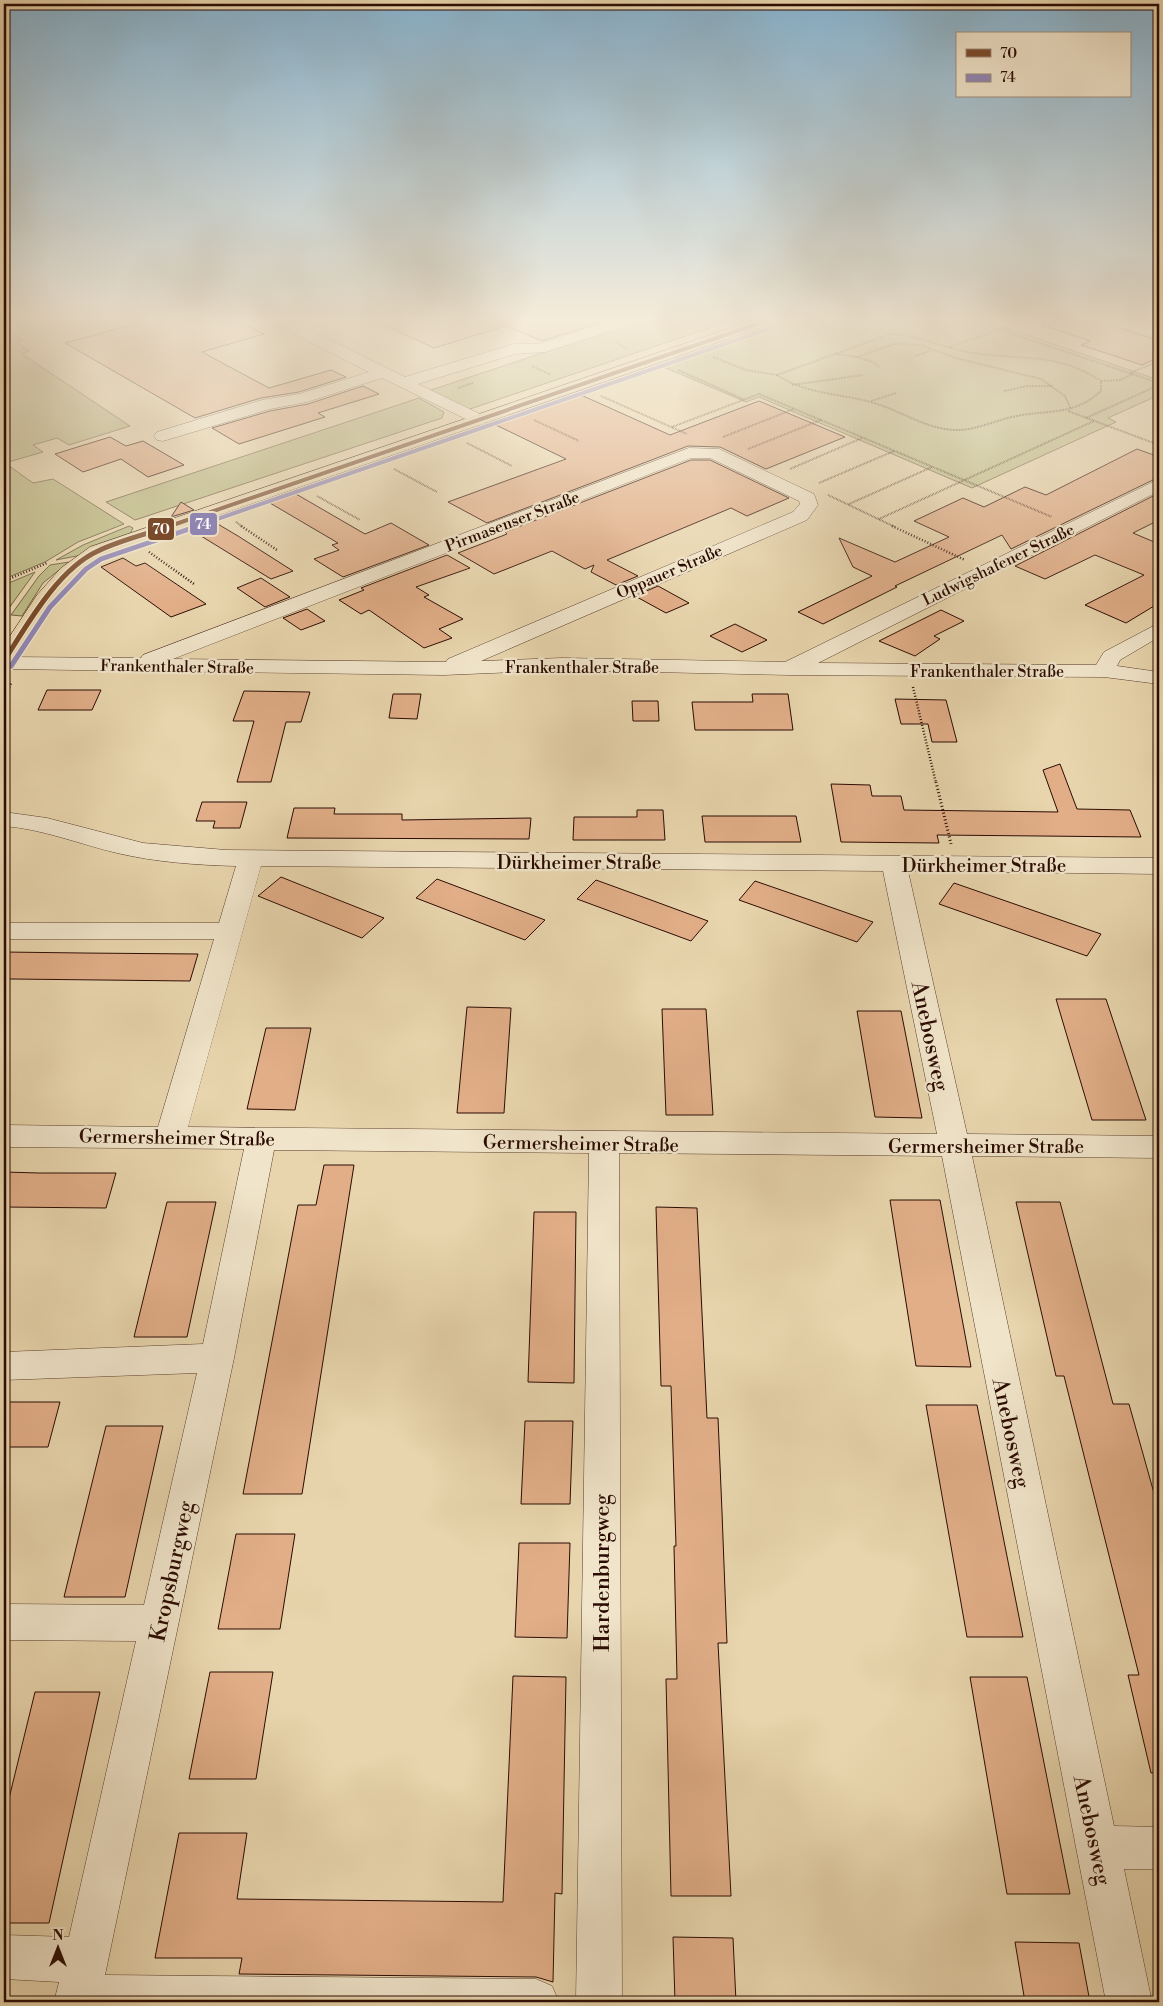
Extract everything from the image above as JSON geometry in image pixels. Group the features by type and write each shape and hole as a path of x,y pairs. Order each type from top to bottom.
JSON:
{"main road":[{"path":"4,662 59,579 70,569 97,551 494,415"}],"street":[{"path":"163,436 233,415"},
{"path":"467,415 478,420"},
{"path":"700,451 713,453 813,491"},
{"name":"Pirmasenser Straße","path":"138,665 689,452 700,451"},
{"name":"Ludwigshafener Straße","path":"790,669 836,644 1159,484"},
{"name":"Oppauer Straße","path":"444,669 519,635 800,516 810,505 813,491"},
{"path":"1104,671 1111,656 1159,628"},
{"path":"214,635 225,666"},
{"path":"519,635 562,664"},
{"path":"836,644 886,670"},
{"name":"Frankenthaler Straße","path":"4,662 444,669 562,664 790,669 1104,671 1159,678"},
{"name":"Dürkheimer Straße","path":"4,819 36,823 115,845 170,856 250,859 1159,866"},
{"path":"170,1137 250,859"},
{"name":"Anebosweg","path":"894,864 955,1146 1129,2002"},
{"path":"4,931 229,931"},
{"name":"Germersheimer Straße","path":"4,1136 1159,1147"},
{"name":"Kropsburgweg","path":"80,1987 217,1358 261,1138"},
{"name":"Hardenburgweg","path":"599,2002 604,1143"},
{"path":"4,1366 217,1358"},
{"path":"4,1622 159,1623"},
{"path":"1097,1847 1159,1848"},
{"path":"4,1958 80,1987 536,2002"}],"path":[{"path":"523,415 579,441"},
{"path":"672,427 705,415"},
{"path":"700,451 706,443 779,415"},
{"path":"808,415 1073,526"},
{"path":"903,415 930,426 961,431 973,430 1026,415"},
{"path":"1079,415 1159,444"},
{"path":"1086,418 1093,415"},
{"path":"742,451 821,420"},
{"path":"879,519 1094,421"},
{"path":"444,432 512,466"},
{"path":"786,470 863,438"},
{"path":"813,491 894,451"},
{"path":"371,457 437,492"},
{"path":"848,504 932,467"},
{"path":"295,483 360,520"},
{"path":"216,510 277,550"},
{"path":"130,539 194,584"},
{"path":"4,582 48,563"},
{"path":"908,670 955,864"}],"shaded area":[{"path":"4,415 113,415 130,426 69,445 57,438 33,445 43,452 5,463 33,483 53,479 124,524 78,542 45,562 4,579"},
{"path":"369,415 443,415 442,418 135,520 106,502"},
{"path":"800,415 1116,415 1108,418 1116,422 972,488"},
{"path":"129,526 133,528 130,534 82,555 56,560 83,545"},
{"path":"69,562 43,583 22,616 11,615 39,576 50,565"},
{"path":"35,572 4,615 4,585"}],"building":[{"path":"189,415 206,415 195,418"},
{"path":"258,415 321,415 325,417 239,444 212,428"},
{"path":"525,415 625,415 670,435 723,415 792,415 845,437 766,469 720,447 688,446 487,523 448,502 566,459 496,425"},
{"path":"110,437 126,446 143,441 184,465 148,477 121,459 83,472 55,454"},
{"path":"1137,449 1159,457 1159,477 1011,549 1002,535 895,586 897,587 823,624 798,612 872,576 853,567 839,538 895,562 949,537 914,521 963,498 984,507 1025,487 1046,495"},
{"path":"691,460 710,460 789,498 747,516 731,508 607,560 638,576 616,585 591,572 594,565 585,569 552,551 494,574 458,553 507,534 505,532"},
{"path":"1159,493 1159,520 1133,533 1159,544 1159,603 1126,623 1085,605 1144,575 1095,555 1045,579 1015,566"},
{"path":"296,494 365,534 391,523 429,545 343,577 314,559 339,550 332,545 338,543 270,503"},
{"path":"181,502 194,510 171,517"},
{"path":"211,520 293,571 271,579 188,528"},
{"path":"447,555 470,568 416,587 429,595 424,597 463,619 439,629 452,638 424,648 369,610 361,614 339,600 364,590 361,588"},
{"path":"123,558 136,566 145,563 206,604 171,617 101,567"},
{"path":"261,578 290,597 265,607 237,588"},
{"path":"658,586 689,603 666,613 635,596"},
{"path":"307,609 325,621 301,630 283,618"},
{"path":"941,610 964,621 934,636 940,639 915,656 879,641"},
{"path":"735,624 767,640 742,652 710,636"},
{"path":"47,690 101,690 92,710 38,710"},
{"path":"244,691 310,692 301,722 286,722 271,782 237,782 254,721 233,721"},
{"path":"393,694 421,694 417,719 389,718"},
{"path":"752,694 788,694 793,730 695,730 692,702 753,702"},
{"path":"895,699 946,700 957,742 932,742 928,724 901,724"},
{"path":"632,701 658,701 659,721 633,721"},
{"path":"1060,764 1077,809 1130,810 1141,837 937,835 939,843 841,842 831,784 870,785 872,796 901,796 904,810 1058,812 1043,770"},
{"path":"202,802 247,802 240,828 213,828 215,821 196,821"},
{"path":"294,808 335,808 334,814 402,814 402,820 531,818 529,839 287,838"},
{"path":"637,810 663,810 665,840 573,840 574,817 637,817"},
{"path":"702,816 796,816 801,842 705,842"},
{"path":"281,877 384,918 362,938 258,896"},
{"path":"437,879 545,920 525,940 416,898"},
{"path":"596,880 708,921 691,941 577,899"},
{"path":"755,881 873,922 857,942 739,900"},
{"path":"954,883 1101,934 1087,956 939,904"},
{"path":"4,952 198,954 190,981 4,979"},
{"path":"1056,999 1106,999 1146,1120 1092,1120"},
{"path":"467,1007 511,1008 504,1113 457,1113"},
{"path":"662,1009 706,1009 713,1115 666,1115"},
{"path":"857,1011 901,1011 922,1118 875,1117"},
{"path":"266,1028 311,1028 295,1110 247,1109"},
{"path":"324,1165 354,1165 302,1494 243,1494 298,1205 316,1205"},
{"path":"4,1172 116,1173 106,1208 4,1207"},
{"path":"890,1200 940,1200 971,1367 916,1366"},
{"path":"167,1202 216,1202 187,1337 134,1337"},
{"path":"1016,1202 1060,1202 1113,1404 1129,1404 1159,1511 1159,1772 1151,1773 1128,1675 1139,1675 1064,1376 1056,1376"},
{"path":"656,1207 697,1208 707,1418 718,1418 727,1643 718,1643 731,1896 671,1896 666,1679 677,1679 674,1546 676,1546 671,1386 661,1386"},
{"path":"534,1212 576,1212 574,1383 528,1382"},
{"path":"4,1402 60,1402 48,1447 4,1447"},
{"path":"926,1405 977,1405 1023,1637 967,1637"},
{"path":"525,1421 573,1421 570,1504 521,1504"},
{"path":"106,1426 163,1426 125,1597 64,1597"},
{"path":"236,1534 295,1534 280,1629 218,1629"},
{"path":"519,1543 570,1543 567,1638 515,1637"},
{"path":"210,1672 273,1672 256,1779 189,1779"},
{"path":"513,1676 566,1677 562,1894 555,1893 553,1982 536,1977 239,1974 242,1958 155,1958 179,1833 247,1833 237,1899 503,1902"},
{"path":"970,1677 1027,1677 1070,1894 1007,1894"},
{"path":"35,1692 100,1692 49,1923 4,1923 4,1819"},
{"path":"673,1937 733,1938 736,2002 675,2002"},
{"path":"1015,1942 1079,1943 1090,2002 1025,2002"}],"transit line":[{"name":"70","path":"4,661 45,600 68,574 97,551 494,415"},
{"name":"74","path":"11,666 40,621 61,593 86,569 101,559 520,415"}]}
